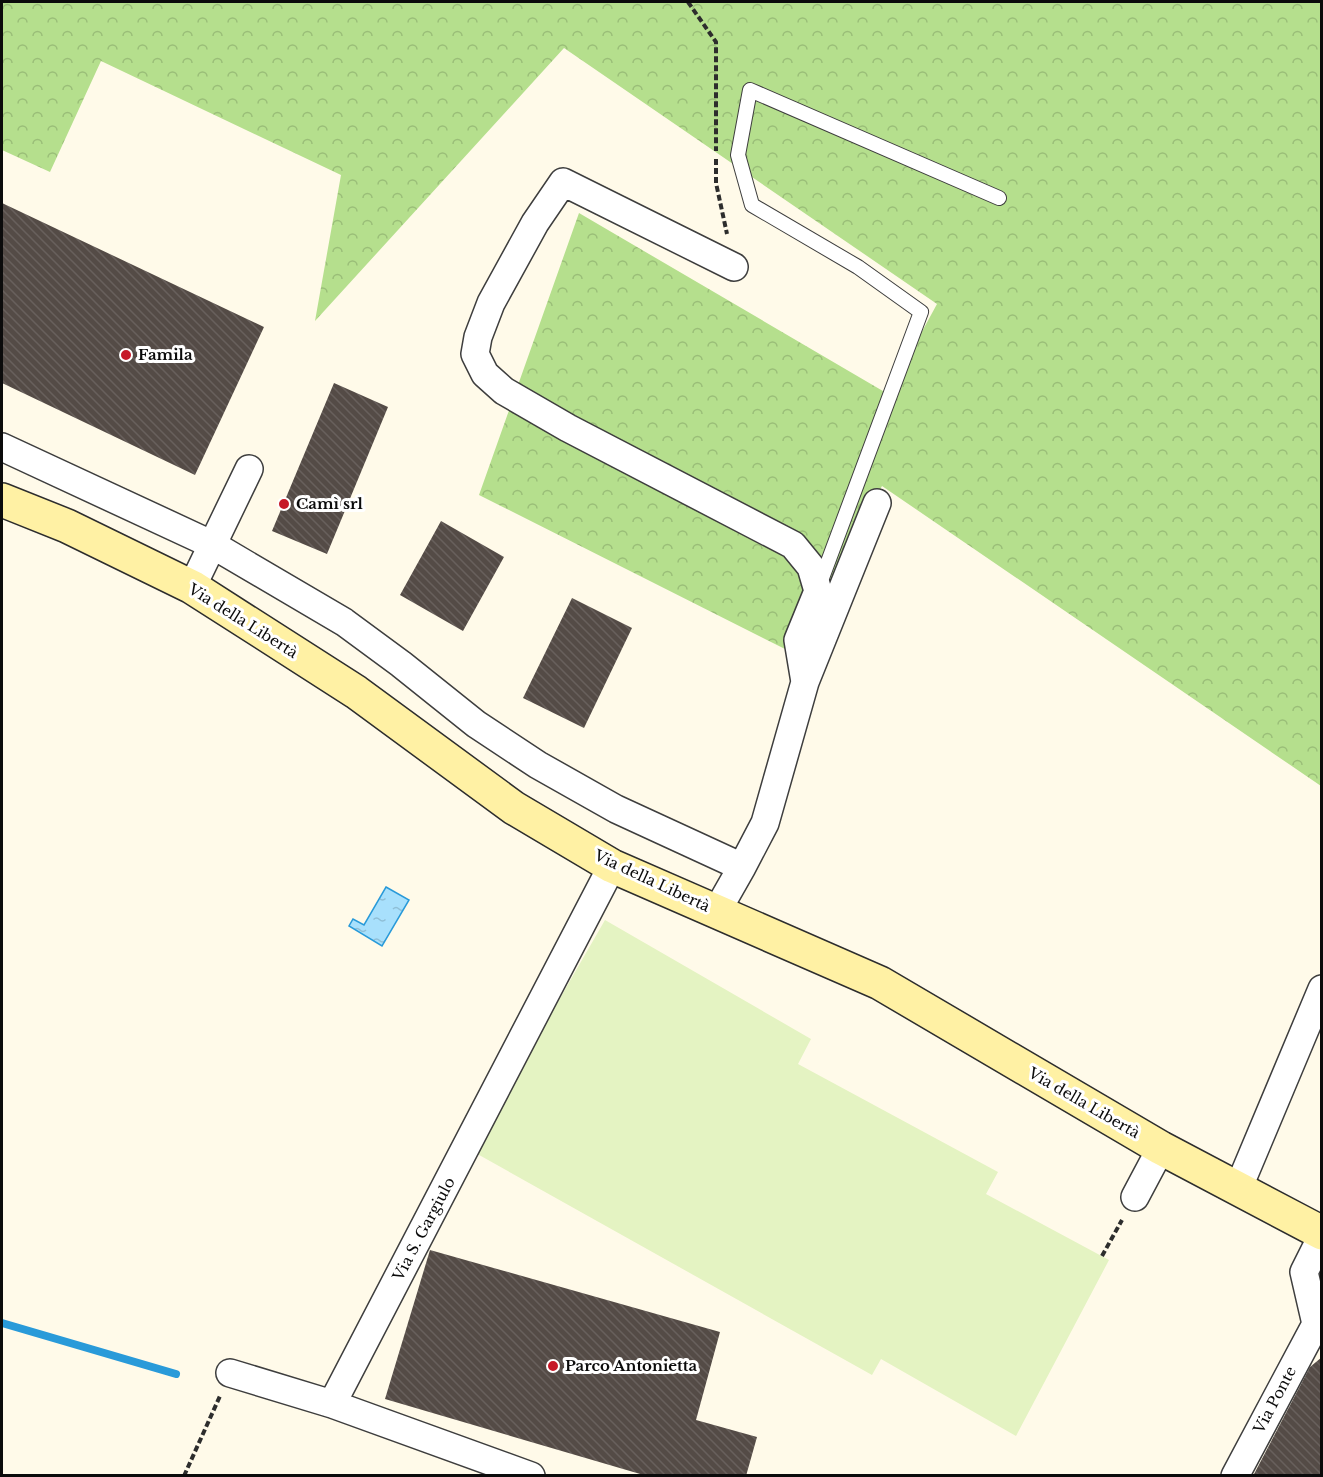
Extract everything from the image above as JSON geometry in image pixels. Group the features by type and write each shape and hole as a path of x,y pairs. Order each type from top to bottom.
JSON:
{"main road":[{"name":"Via della Libertà","path":"2,500 68,526 192,587 356,692 514,808 612,866 880,983 1161,1148 1322,1235"}],"street":[{"path":"734,267 563,182 535,223 491,303 478,337 475,354 485,374 504,391 568,428 793,545 811,567 818,591 798,640 806,682"},
{"path":"2,447 213,545 344,622 402,664 476,724 538,765 616,809 742,867"},
{"path":"192,587 249,469"},
{"path":"717,911 765,822 806,682 877,503"},
{"name":"Via S. Gargiulo","path":"332,1404 612,866"},
{"path":"1238,1189 1322,989"},
{"path":"1135,1197 1161,1148"},
{"name":"Via Ponte","path":"1235,1476 1319,1323 1304,1272 1322,1235"},
{"path":"230,1373 332,1404 497,1470 531,1476"}],"lane":[{"path":"818,591 921,312 858,267 752,205 738,155 750,90 999,198"}],"path":[{"path":"688,2 716,42 716,183 734,267"},
{"path":"1102,1256 1135,1197"},
{"path":"184,1476 230,1373"}],"green space":[{"path":"2,2 1321,2 1321,786 882,486 791,652 479,495 579,213 888,394 937,304 564,48 315,321 341,175 101,61 50,172 2,150"},
{"path":"605,920 811,1039 798,1064 998,1172 986,1194 1109,1260 1016,1436 881,1359 872,1375 472,1151"}],"water":[{"path":"386,887 409,900 382,946 349,926 353,919 364,925"}],"building":[{"name":"Famila","path":"2,203 264,327 195,475 2,383"},
{"path":"334,383 388,407 327,554 272,531"},
{"path":"441,521 504,557 463,631 400,595"},
{"path":"572,598 632,628 584,728 523,698"},
{"name":"Parco Antonietta","path":"430,1250 720,1332 696,1420 757,1437 746,1476 647,1476 385,1399"},
{"path":"1322,1357 1322,1476 1253,1476 1310,1367"}],"waterway":[{"path":"2,1323 176,1374"}],"place":[{"name":"Famila","path":"126,355"},
{"name":"Camì srl","path":"284,504"},
{"name":"Parco Antonietta","path":"553,1366"}]}
